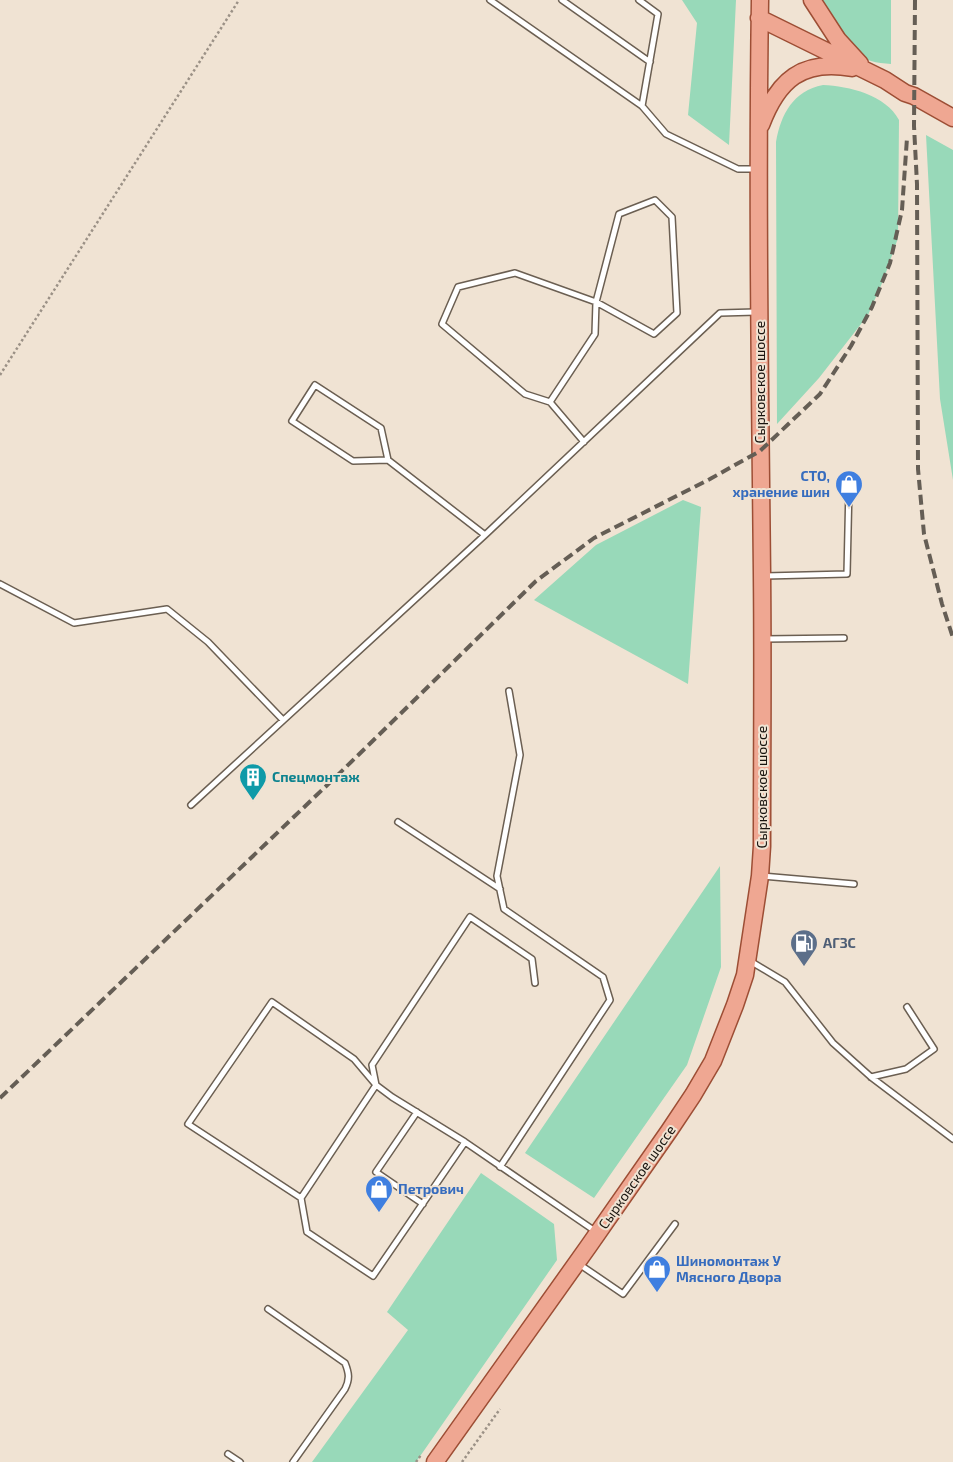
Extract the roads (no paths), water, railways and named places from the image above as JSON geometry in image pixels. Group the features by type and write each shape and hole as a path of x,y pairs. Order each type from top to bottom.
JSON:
{"main road":[{"name":"Сырковское шоссе","path":"428,1459 577,1262 693,1095 712,1061 745,975 760,876 762,846 762,576 759,312 760,0"},
{"path":"812,0 838,40 867,71"},
{"path":"759,18 867,71 953,118"},
{"path":"759,132 778,93 787,81 798,73 822,66 836,66 867,71"}],"lane":[{"path":"490,0 642,106 666,134 738,169 759,169"},
{"path":"562,0 650,62"},
{"path":"639,0 658,14 642,106"},
{"path":"550,402 595,334 596,302 618,214 655,200 672,217 677,313 654,334 596,302 515,273 458,287 442,324 525,394 550,402 584,442"},
{"path":"191,805 485,535 720,313 759,312"},
{"path":"388,460 381,428 315,385 292,421 354,461 388,460 485,535"},
{"path":"762,576 847,574 849,486"},
{"path":"0,584 74,623 166,610 208,642 283,720"},
{"path":"762,639 844,638"},
{"path":"500,1167 610,1000 604,977 504,909 497,876 520,755 510,690"},
{"path":"398,822 500,889"},
{"path":"760,876 854,884"},
{"path":"464,1142 373,1276 306,1232 301,1198 376,1085 372,1065 470,917 532,959 536,983"},
{"path":"748,960 785,982 833,1043 871,1077 953,1139"},
{"path":"301,1198 188,1124 272,1002 354,1059 376,1085 598,1233"},
{"path":"871,1077 906,1069 934,1049 907,1007"},
{"path":"417,1112 376,1172 423,1204"},
{"path":"577,1262 623,1294 675,1224"},
{"path":"268,1310 345,1363 349,1374 345,1389 293,1462"},
{"path":"228,1454 240,1462"}],"railway":[{"path":"915,0 914,126 917,184 918,469 924,534 953,638"},
{"path":"0,1098 345,768 536,581 594,538 710,479 760,451 820,394 851,346 872,307 890,263 902,210 907,138"}],"place":[{"name":"СТО, хранение шин","path":"849,508"},
{"name":"Спецмонтаж","path":"253,801"},
{"name":"АГЗС","path":"804,967"},
{"name":"Петрович","path":"379,1213"},
{"name":"Шиномонтаж У Мясного Двора","path":"657,1293"}]}
